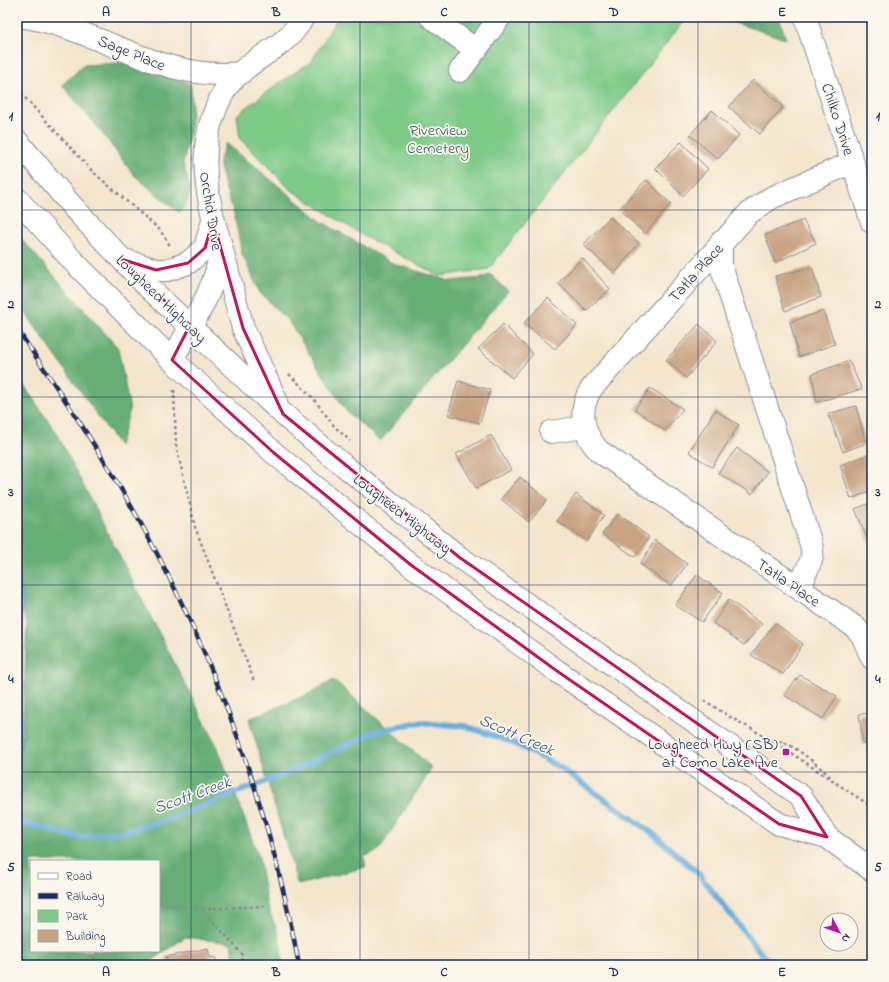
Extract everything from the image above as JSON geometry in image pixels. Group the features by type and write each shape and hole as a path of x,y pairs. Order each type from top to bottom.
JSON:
{"main road":[{"name":"Sage Place","path":"24,17 76,30 175,69 220,75 241,73"},
{"name":"Orchid Drive","path":"172,360 217,273 220,248 208,195 205,168 208,134 220,101 229,84 241,73 285,40 296,28 303,17"},
{"path":"431,17 476,50"},
{"path":"460,72 500,17"},
{"name":"Chilko Drive","path":"805,17 854,162 872,222"},
{"name":"Lougheed Highway","path":"17,141 72,206 121,259 283,414 343,465 459,557 801,796 827,838"},
{"name":"Tatla Place","path":"854,162 759,205 743,218 591,389 584,407 584,427 588,437 599,451 858,630 872,658"},
{"name":"Lougheed Highway","path":"17,199 74,262 172,360 274,453 336,505 473,612 779,824 827,838 872,870"},
{"path":"121,259 156,270 167,270 188,263 205,248 216,227"},
{"path":"216,227 243,328 269,387 283,414"},
{"path":"721,242 721,266 811,544 813,555 812,561 805,572 802,591"},
{"path":"551,432 584,427"}],"path":[{"path":"17,89 93,172 160,230 168,241 173,252"},
{"path":"172,360 176,445 195,528 254,681"},
{"path":"287,373 312,398 335,427 356,446"},
{"path":"704,700 872,807"},
{"path":"772,742 783,742 827,773 836,784"},
{"path":"160,904 202,908 267,906"},
{"path":"202,908 242,954 244,965"},
{"path":"91,965 98,952"}],"highlighted area":[{"path":"213,220 243,328 283,414 459,557 801,796 827,837 779,824 557,671 411,565 274,453 172,360 190,325 121,259 156,270 188,263 205,248"}],"green space":[{"name":"Riverview Cemetery","path":"338,17 687,17 489,269 440,276 365,237 290,189 240,139 237,115 277,84 311,62"},
{"path":"716,17 779,17 786,39"},
{"path":"134,62 175,76 191,85 192,105 190,132 183,163 190,189 188,201 179,213 133,174 96,125 62,85 84,65"},
{"path":"226,143 322,222 394,264 450,281 483,278 490,274 508,291 380,441 347,412 289,322 260,293 242,254 234,214 224,184 219,162"},
{"path":"17,234 118,348 130,410 119,446 17,301"},
{"path":"17,375 57,434 218,748 259,858 267,906 279,935 283,965 235,965 231,943 185,937 146,965 17,965 17,776 22,742 27,624 17,584"},
{"path":"334,680 432,768 379,850 364,857 366,867 298,885 249,719 309,694"}],"water":[{"path":"17,562 23,599 20,780 17,797"}],"building":[{"path":"753,80 783,107 760,134 729,107"},
{"path":"712,110 739,135 718,159 690,135"},
{"path":"681,142 708,169 683,196 655,168"},
{"path":"646,180 671,204 645,234 619,209"},
{"path":"610,217 639,243 615,273 583,245"},
{"path":"803,220 816,243 775,263 765,235"},
{"path":"582,258 610,289 586,311 558,283"},
{"path":"812,267 821,297 785,311 775,276"},
{"path":"548,298 577,325 555,349 524,323"},
{"path":"823,311 835,344 799,357 790,322"},
{"path":"503,324 533,354 512,378 478,349"},
{"path":"699,324 717,341 686,378 666,360"},
{"path":"849,361 862,389 817,402 812,374"},
{"path":"458,381 490,390 480,423 448,415"},
{"path":"650,388 683,409 665,431 635,409"},
{"path":"856,406 866,443 843,452 828,414"},
{"path":"715,410 739,425 712,467 689,452"},
{"path":"491,435 511,470 476,488 456,454"},
{"path":"737,448 768,472 752,494 718,473"},
{"path":"869,454 872,466 872,490 851,499 840,465"},
{"path":"520,477 547,500 529,522 501,499"},
{"path":"576,494 604,515 587,541 557,521"},
{"path":"872,502 872,541 869,543 855,509"},
{"path":"618,514 649,537 635,557 602,534"},
{"path":"655,540 687,564 671,586 640,564"},
{"path":"697,575 723,593 702,622 675,605"},
{"path":"729,600 762,624 744,645 713,623"},
{"path":"775,623 803,644 783,674 751,655"},
{"path":"800,675 837,696 823,719 784,695"},
{"path":"872,713 872,743 863,744 859,714"},
{"path":"208,948 210,958 215,957 217,965 168,965 166,957"}],"waterway":[{"name":"Scott Creek","path":"17,821 75,837 120,832 163,821 290,772 374,732 419,722 465,726 512,742 559,767 652,833 698,873 764,957 783,965"}],"railway":[{"path":"17,329 84,428 115,479 172,582 196,635 219,688 257,797 274,852 299,965"}],"place":[{"name":"Lougheed Hwy (SB) at Como Lake Ave","path":"786,752"}]}
